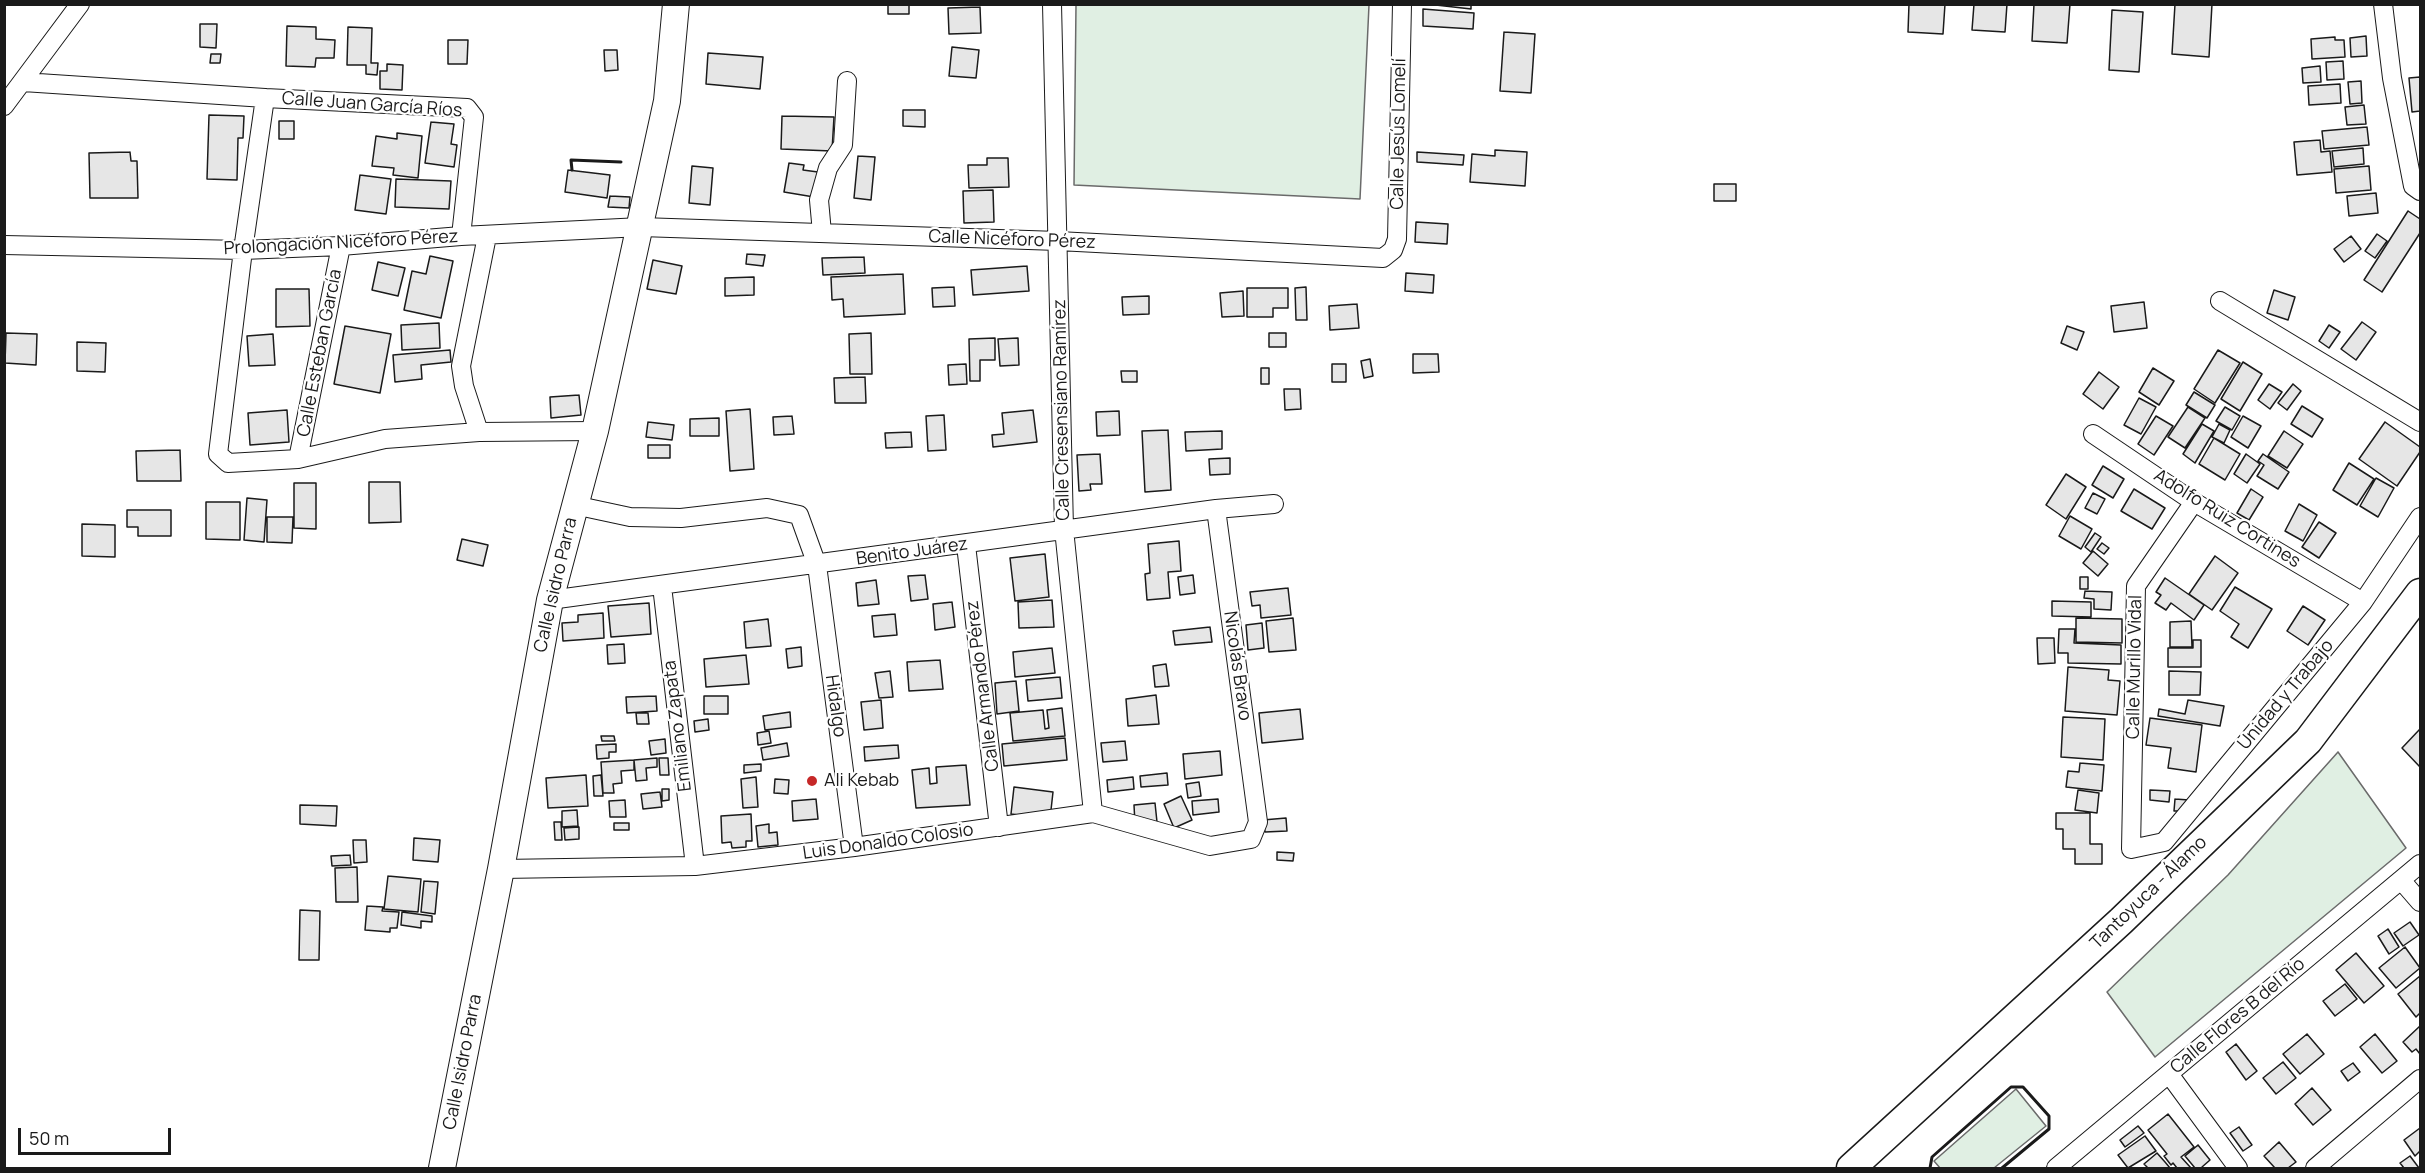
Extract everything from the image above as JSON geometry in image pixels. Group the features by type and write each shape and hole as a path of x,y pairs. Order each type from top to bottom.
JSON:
{"main road":[{"name":"Tantoyuca - Álamo","path":"1851,1168 2121,921 2308,741 2421,593"}],"street":[{"path":"4,106 80,4"},
{"name":"Calle Isidro Parra","path":"442,1168 501,869 550,600 595,431 667,101 676,4"},
{"name":"Calle Cresensiano Ramírez","path":"1052,4 1064,530 1093,813"},
{"name":"Calle Jesús Lomelí","path":"1383,258 1394,250 1397,239 1402,4"},
{"path":"2384,4 2392,78 2413,186 2421,191"},
{"path":"822,233 819,200 828,168 843,145 847,81"},
{"path":"23,82 265,98"},
{"name":"Calle Juan García Ríos","path":"298,459 228,463 218,454 243,250 265,98 467,108 474,117 461,236"},
{"name":"Calle Nicéforo Pérez","path":"641,227 1058,241 1383,258"},
{"name":"Prolongación Nicéforo Pérez","path":"4,245 243,250 641,227"},
{"path":"479,432 464,386 461,366 487,236"},
{"name":"Calle Esteban García","path":"298,459 341,246"},
{"path":"2220,301 2421,422"},
{"path":"298,459 385,439 479,432 595,431"},
{"name":"Adolfo Ruiz Cortines","path":"2093,434 2194,502 2363,602"},
{"name":"Calle Murillo Vidal","path":"2132,849 2136,586 2194,502"},
{"name":"Benito Juárez","path":"550,600 966,545 1216,509 1274,504"},
{"name":"Hidalgo","path":"574,505 630,517 681,518 767,508 799,515 817,565 854,847"},
{"name":"Nicolás Bravo","path":"1216,509 1258,822"},
{"name":"Unidad y Trabajo","path":"2132,849 2164,842 2363,602 2421,517"},
{"name":"Calle Armando Pérez","path":"966,545 999,827"},
{"name":"Emiliano Zapata","path":"662,586 695,866"},
{"name":"Luis Donaldo Colosio","path":"501,869 695,866 854,847 1093,813 1210,846 1251,839 1258,822"},
{"name":"Calle Flores B del Río","path":"2056,1168 2421,864"},
{"path":"2401,880 2421,902"},
{"path":"2169,1074 2238,1168"},
{"path":"2315,1168 2421,1079"}],"green space":[{"path":"1076,5 1369,5 1360,199 1074,185"},
{"path":"2338,752 2406,848 2155,1057 2107,992 2228,875"},
{"path":"2016,1089 2046,1126 1994,1168 1940,1168 1934,1161"}],"building":[{"path":"888,4 909,4 909,14 888,14"},
{"path":"1427,4 1471,4 1471,9"},
{"path":"1909,4 1945,4 1943,34 1908,32"},
{"path":"1974,4 2007,4 2005,32 1972,30"},
{"path":"2034,4 2070,4 2067,43 2032,41"},
{"path":"2175,4 2212,4 2209,57 2172,54"},
{"path":"980,7 981,33 949,34 948,8"},
{"path":"1423,9 1474,13 1473,29 1423,26"},
{"path":"2112,10 2143,12 2139,72 2109,70"},
{"path":"200,24 217,24 216,48 200,47"},
{"path":"287,26 316,27 316,39 335,40 334,58 316,58 315,67 286,66"},
{"path":"348,27 372,28 371,63 378,63 377,75 366,74 366,65 347,65"},
{"path":"1504,32 1535,34 1531,93 1500,91"},
{"path":"2366,36 2367,56 2351,57 2350,38"},
{"path":"2335,37 2335,40 2344,40 2345,57 2312,59 2311,39"},
{"path":"448,40 468,40 467,64 448,64"},
{"path":"952,47 979,50 976,78 949,76"},
{"path":"604,50 617,50 618,70 605,71"},
{"path":"708,53 763,57 760,89 706,84"},
{"path":"211,54 221,54 220,63 210,63"},
{"path":"2343,61 2344,79 2327,80 2326,62"},
{"path":"387,64 403,65 402,90 380,89 380,71 387,71"},
{"path":"2320,66 2321,82 2303,83 2302,68"},
{"path":"2420,77 2420,111 2412,112 2409,78"},
{"path":"2361,81 2362,103 2350,104 2348,82"},
{"path":"2340,84 2341,103 2309,105 2308,86"},
{"path":"2364,105 2366,124 2347,125 2345,107"},
{"path":"903,110 925,110 925,127 903,126"},
{"path":"209,115 244,116 243,138 238,138 237,180 207,179"},
{"path":"782,116 834,117 832,151 781,149"},
{"path":"279,121 294,121 294,139 279,139"},
{"path":"431,122 454,124 451,144 457,145 454,167 425,163"},
{"path":"2367,127 2369,145 2324,149 2322,131"},
{"path":"397,133 422,136 418,178 393,175 394,168 372,166 376,136 397,139"},
{"path":"2320,140 2321,152 2330,151 2332,172 2297,175 2294,142"},
{"path":"2363,148 2364,164 2334,167 2332,151"},
{"path":"1495,150 1527,152 1525,186 1470,182 1472,154 1495,156"},
{"path":"130,152 131,161 137,161 138,198 90,198 89,153"},
{"path":"1417,152 1464,155 1463,165 1417,162"},
{"path":"858,156 875,157 871,200 854,198"},
{"path":"987,158 1008,158 1009,187 969,188 968,165 987,165"},
{"path":"789,163 804,165 803,170 818,172 814,197 784,192"},
{"path":"692,166 713,168 710,205 689,203"},
{"path":"2369,166 2371,190 2336,193 2334,169"},
{"path":"568,170 610,175 607,198 565,192"},
{"path":"360,175 391,179 386,214 355,210"},
{"path":"396,179 451,181 449,209 395,207"},
{"path":"1714,184 1736,184 1736,201 1714,201"},
{"path":"993,190 994,222 964,223 963,191"},
{"path":"2376,193 2378,213 2349,216 2347,196"},
{"path":"610,196 630,197 629,208 608,207"},
{"path":"2408,211 2420,219 2420,233 2382,292 2364,280"},
{"path":"1416,222 1448,224 1447,244 1415,242"},
{"path":"2377,234 2387,241 2375,258 2365,251"},
{"path":"2351,236 2361,249 2344,262 2334,249"},
{"path":"747,254 765,255 763,266 746,264"},
{"path":"430,256 453,261 441,318 404,310 412,271 426,274"},
{"path":"864,257 865,273 823,275 822,258"},
{"path":"653,260 682,266 676,294 647,289"},
{"path":"378,262 405,268 398,296 372,290"},
{"path":"1027,266 1029,291 973,295 971,270"},
{"path":"1406,273 1434,275 1433,293 1405,291"},
{"path":"903,274 905,314 844,317 843,299 832,300 831,277"},
{"path":"754,277 754,295 725,296 725,278"},
{"path":"954,287 955,306 933,307 932,288"},
{"path":"1306,287 1307,320 1296,320 1295,288"},
{"path":"1247,288 1288,288 1288,308 1273,308 1273,317 1247,317"},
{"path":"276,289 309,289 310,326 276,327"},
{"path":"2274,290 2295,297 2288,320 2267,313"},
{"path":"1243,291 1244,316 1222,317 1220,293"},
{"path":"1149,296 1149,314 1123,315 1122,297"},
{"path":"2144,302 2147,328 2114,332 2111,306"},
{"path":"1357,304 1359,328 1330,330 1329,306"},
{"path":"2362,322 2376,332 2356,360 2341,349"},
{"path":"439,323 440,348 402,350 401,325"},
{"path":"2329,325 2340,332 2329,348 2319,341"},
{"path":"345,326 391,334 380,393 334,384"},
{"path":"2067,326 2084,332 2077,350 2061,343"},
{"path":"6,333 37,334 36,365 5,363"},
{"path":"871,333 872,374 850,374 849,334"},
{"path":"1269,333 1286,333 1286,347 1269,347"},
{"path":"273,334 275,365 249,366 247,336"},
{"path":"995,338 995,360 980,360 980,381 970,381 969,339"},
{"path":"1018,338 1019,365 1000,366 998,339"},
{"path":"77,342 106,343 105,372 77,371"},
{"path":"450,350 451,362 421,365 422,379 395,382 393,355"},
{"path":"2218,350 2240,363 2215,403 2194,389"},
{"path":"1413,354 1438,354 1439,372 1413,373"},
{"path":"1370,359 1373,376 1364,378 1361,361"},
{"path":"2243,362 2262,374 2240,411 2221,399"},
{"path":"966,364 967,384 949,385 948,365"},
{"path":"1332,364 1346,364 1346,382 1332,382"},
{"path":"1261,368 1269,368 1269,384 1261,384"},
{"path":"2153,368 2174,381 2159,405 2139,392"},
{"path":"1121,371 1137,371 1137,382 1122,382"},
{"path":"2099,372 2119,387 2103,409 2083,394"},
{"path":"865,377 866,403 835,403 834,378"},
{"path":"2269,384 2282,392 2270,409 2258,400"},
{"path":"2293,384 2301,391 2287,410 2278,403"},
{"path":"1284,389 1300,389 1301,409 1285,410"},
{"path":"2194,392 2215,405 2207,418 2186,405"},
{"path":"579,395 581,415 551,418 550,397"},
{"path":"2139,398 2156,407 2141,434 2124,425"},
{"path":"2302,406 2323,419 2312,437 2291,424"},
{"path":"2188,407 2205,418 2185,448 2168,437"},
{"path":"2225,407 2240,416 2232,430 2216,421"},
{"path":"750,409 754,469 730,471 726,411"},
{"path":"287,410 289,442 250,445 248,413"},
{"path":"1033,410 1037,442 993,447 992,435 1004,434 1002,413"},
{"path":"1119,411 1120,435 1097,436 1096,412"},
{"path":"944,415 946,450 928,451 926,416"},
{"path":"792,416 794,434 774,435 773,417"},
{"path":"2156,416 2173,426 2154,455 2138,444"},
{"path":"2243,416 2261,426 2248,448 2231,437"},
{"path":"719,418 719,436 690,436 690,419"},
{"path":"648,422 674,425 672,440 646,437"},
{"path":"2385,422 2420,447 2420,452 2397,486 2359,459"},
{"path":"2202,424 2214,431 2195,463 2183,454"},
{"path":"2219,424 2230,430 2224,443 2212,437"},
{"path":"1168,430 1171,490 1145,492 1142,431"},
{"path":"1222,431 1222,449 1186,451 1185,432"},
{"path":"2284,431 2303,444 2287,468 2268,456"},
{"path":"911,432 912,447 886,448 885,433"},
{"path":"2214,438 2240,454 2225,480 2199,464"},
{"path":"648,445 670,445 670,458 648,458"},
{"path":"180,450 181,481 137,481 136,451"},
{"path":"1100,454 1102,484 1090,484 1091,490 1079,491 1077,455"},
{"path":"2246,454 2260,464 2247,483 2234,474"},
{"path":"2263,454 2289,472 2278,489 2257,476 2264,465 2258,461"},
{"path":"1230,458 1230,474 1210,475 1209,459"},
{"path":"2349,463 2374,479 2357,505 2333,490"},
{"path":"2103,466 2124,479 2113,498 2092,485"},
{"path":"2066,474 2086,487 2066,519 2046,505"},
{"path":"2376,478 2394,488 2378,517 2360,506"},
{"path":"369,482 400,482 401,522 369,523"},
{"path":"294,483 316,483 316,529 294,528"},
{"path":"2134,489 2165,508 2152,529 2121,511"},
{"path":"2251,489 2263,497 2249,520 2237,513"},
{"path":"2093,493 2105,499 2097,514 2085,508"},
{"path":"247,498 267,500 264,542 244,540"},
{"path":"206,502 240,502 240,540 206,539"},
{"path":"2299,504 2317,515 2303,541 2285,531"},
{"path":"127,510 171,510 171,536 138,536 138,527 127,527"},
{"path":"2070,516 2092,529 2081,549 2059,536"},
{"path":"267,517 293,517 292,543 267,542"},
{"path":"2319,522 2336,533 2319,558 2302,547"},
{"path":"82,524 115,525 115,557 82,556"},
{"path":"2095,533 2101,537 2091,552 2085,547"},
{"path":"462,539 488,545 483,566 457,560"},
{"path":"1179,541 1181,571 1168,572 1170,598 1147,600 1145,574 1150,573 1148,544"},
{"path":"2102,543 2109,548 2104,554 2097,549"},
{"path":"2093,551 2108,564 2098,576 2083,563"},
{"path":"1045,554 1049,597 1015,601 1010,558"},
{"path":"2215,556 2238,573 2212,610 2189,594"},
{"path":"925,575 928,599 911,601 908,576"},
{"path":"1193,575 1195,593 1180,595 1178,577"},
{"path":"2080,577 2088,577 2088,589 2080,589"},
{"path":"2165,578 2204,605 2194,620 2171,603 2166,610 2155,603 2161,595 2156,592"},
{"path":"876,580 879,604 858,606 856,583"},
{"path":"2235,587 2272,609 2248,648 2231,637 2239,624 2220,611"},
{"path":"1288,588 1291,615 1261,618 1260,605 1252,606 1250,592"},
{"path":"2085,591 2112,592 2111,610 2094,609 2094,599 2084,598"},
{"path":"1052,600 1054,627 1019,628 1018,602"},
{"path":"2052,601 2091,602 2091,617 2052,616"},
{"path":"952,602 955,627 935,630 933,604"},
{"path":"649,603 651,634 611,637 608,606"},
{"path":"2303,606 2325,620 2308,645 2287,631"},
{"path":"603,613 604,638 563,641 562,623 578,622 578,615"},
{"path":"895,614 897,635 874,637 872,616"},
{"path":"1293,618 1296,650 1269,652 1266,621"},
{"path":"2076,618 2122,619 2122,643 2076,642"},
{"path":"768,619 771,646 746,648 744,622"},
{"path":"2191,621 2192,647 2170,647 2170,622"},
{"path":"1262,623 1264,648 1248,650 1246,625"},
{"path":"1210,627 1212,642 1175,645 1173,631"},
{"path":"2059,629 2075,629 2074,643 2121,645 2121,664 2068,663 2068,653 2058,653"},
{"path":"2037,638 2054,638 2055,663 2038,664"},
{"path":"2193,640 2201,640 2201,667 2168,667 2168,648 2193,648"},
{"path":"624,644 625,663 608,664 607,645"},
{"path":"801,647 802,666 788,668 786,649"},
{"path":"1052,648 1055,673 1015,677 1013,652"},
{"path":"746,655 749,684 706,687 704,659"},
{"path":"940,660 943,689 909,691 907,662"},
{"path":"1166,664 1169,686 1155,687 1153,666"},
{"path":"2068,667 2109,670 2108,680 2120,681 2117,715 2065,711"},
{"path":"890,671 893,697 879,698 875,673"},
{"path":"2169,671 2201,672 2200,695 2169,695"},
{"path":"1060,677 1062,698 1028,701 1026,680"},
{"path":"1016,681 1019,711 997,714 995,683"},
{"path":"1156,695 1159,724 1128,726 1126,699"},
{"path":"656,696 657,711 627,713 626,697"},
{"path":"704,696 728,696 728,714 704,714"},
{"path":"881,700 883,728 864,730 861,702"},
{"path":"2188,700 2224,706 2220,726 2158,716 2159,709 2185,714"},
{"path":"1062,708 1065,736 1013,741 1010,713 1043,710 1045,729 1049,728 1047,710"},
{"path":"1300,709 1303,739 1262,743 1259,713"},
{"path":"790,712 791,727 765,730 763,716"},
{"path":"636,713 648,713 649,724 637,724"},
{"path":"2063,717 2105,719 2103,760 2061,757"},
{"path":"2150,718 2202,725 2196,772 2168,768 2171,748 2146,745"},
{"path":"708,719 709,730 695,732 694,721"},
{"path":"2420,729 2420,767 2402,748"},
{"path":"769,731 771,743 758,745 757,733"},
{"path":"601,736 614,736 615,741 602,741"},
{"path":"1065,738 1067,760 1004,766 1002,744"},
{"path":"665,739 666,753 651,755 649,741"},
{"path":"1125,741 1127,760 1103,762 1101,743"},
{"path":"787,743 789,756 763,760 761,748"},
{"path":"616,744 616,752 609,752 609,758 597,759 596,745"},
{"path":"898,745 899,758 865,761 864,747"},
{"path":"1220,751 1222,775 1185,779 1183,754"},
{"path":"657,758 657,767 646,768 647,780 636,781 634,760"},
{"path":"659,758 668,758 669,775 660,775"},
{"path":"634,760 634,770 621,771 622,783 613,784 614,793 603,793 601,762"},
{"path":"2080,763 2104,765 2102,791 2066,787 2068,771 2079,772"},
{"path":"761,764 761,771 744,773 744,765"},
{"path":"966,765 970,805 916,808 912,770 929,768 930,784 937,783 936,767"},
{"path":"1167,773 1168,785 1141,787 1140,776"},
{"path":"586,775 588,806 548,808 546,778"},
{"path":"601,775 603,796 594,796 593,776"},
{"path":"756,777 758,807 743,808 741,779"},
{"path":"1133,777 1134,789 1108,792 1107,780"},
{"path":"775,779 789,780 788,794 774,793"},
{"path":"1199,782 1201,796 1188,798 1186,784"},
{"path":"1014,787 1053,792 1050,819 1011,814"},
{"path":"662,789 669,789 669,800 662,801"},
{"path":"2078,790 2099,793 2097,813 2075,810"},
{"path":"2150,790 2170,791 2169,802 2150,800"},
{"path":"660,792 662,807 643,809 641,794"},
{"path":"1181,796 1192,820 1174,828 1164,804"},
{"path":"816,799 818,819 793,821 792,801"},
{"path":"1218,799 1219,812 1193,815 1192,801"},
{"path":"2175,799 2189,800 2188,811 2174,811"},
{"path":"625,800 626,817 610,817 609,801"},
{"path":"1155,803 1157,822 1135,824 1134,805"},
{"path":"300,805 337,806 336,826 300,824"},
{"path":"577,810 578,826 562,827 562,811"},
{"path":"2056,813 2090,813 2090,844 2102,844 2102,864 2075,864 2075,849 2063,849 2063,829 2056,829"},
{"path":"751,814 752,841 746,841 746,847 732,848 731,842 722,843 721,816"},
{"path":"1286,818 1287,831 1265,832 1263,820"},
{"path":"554,822 561,822 562,840 555,840"},
{"path":"614,823 629,823 629,830 614,830"},
{"path":"769,824 769,833 777,832 778,845 758,847 756,826"},
{"path":"579,827 579,839 565,840 564,828"},
{"path":"414,838 440,840 438,862 413,860"},
{"path":"353,840 366,840 367,862 354,863"},
{"path":"1277,852 1294,853 1293,861 1277,860"},
{"path":"350,855 351,865 332,866 331,856"},
{"path":"357,867 358,902 336,902 335,868"},
{"path":"388,876 421,879 418,912 384,909"},
{"path":"424,881 438,882 435,914 421,912"},
{"path":"367,906 383,907 382,911 399,912 397,928 390,928 390,932 365,930"},
{"path":"300,910 320,911 319,960 299,960"},
{"path":"402,912 432,916 432,922 421,921 421,928 401,925"},
{"path":"2410,922 2419,935 2403,946 2394,933"},
{"path":"2388,929 2399,947 2389,954 2378,936"},
{"path":"2405,947 2420,968 2396,988 2379,968"},
{"path":"2356,953 2384,986 2364,1003 2336,970"},
{"path":"2420,976 2420,1013 2416,1017 2398,994"},
{"path":"2345,984 2357,999 2335,1016 2323,1001"},
{"path":"2420,1026 2420,1054 2416,1049 2412,1052 2403,1042"},
{"path":"2307,1034 2324,1054 2300,1074 2283,1054"},
{"path":"2375,1034 2397,1061 2382,1073 2360,1047"},
{"path":"2236,1044 2257,1071 2246,1080 2226,1052"},
{"path":"2283,1062 2296,1078 2276,1094 2263,1078"},
{"path":"2353,1063 2360,1072 2348,1081 2341,1071"},
{"path":"2312,1088 2331,1110 2313,1125 2295,1104"},
{"path":"2168,1114 2194,1147 2181,1157 2191,1168 2177,1168 2173,1163 2171,1165 2164,1156 2167,1154 2148,1130"},
{"path":"2138,1126 2144,1133 2125,1147 2120,1140"},
{"path":"2239,1127 2252,1145 2243,1151 2230,1133"},
{"path":"2420,1128 2420,1151 2415,1156 2404,1140"},
{"path":"2145,1136 2156,1151 2128,1168 2118,1155"},
{"path":"2279,1142 2296,1162 2288,1168 2275,1168 2264,1156"},
{"path":"2198,1145 2210,1160 2203,1168 2195,1168 2185,1156"},
{"path":"2157,1153 2170,1168 2148,1168 2144,1164"},
{"path":"2410,1156 2419,1168 2404,1168 2400,1163"}],"wall":[{"path":"572,170 571,160 621,162"},
{"path":"1930,1168 1932,1157 2011,1087 2023,1087 2049,1116 2049,1129 2002,1168"}],"place":[{"name":"Ali Kebab","path":"812,781"}]}
